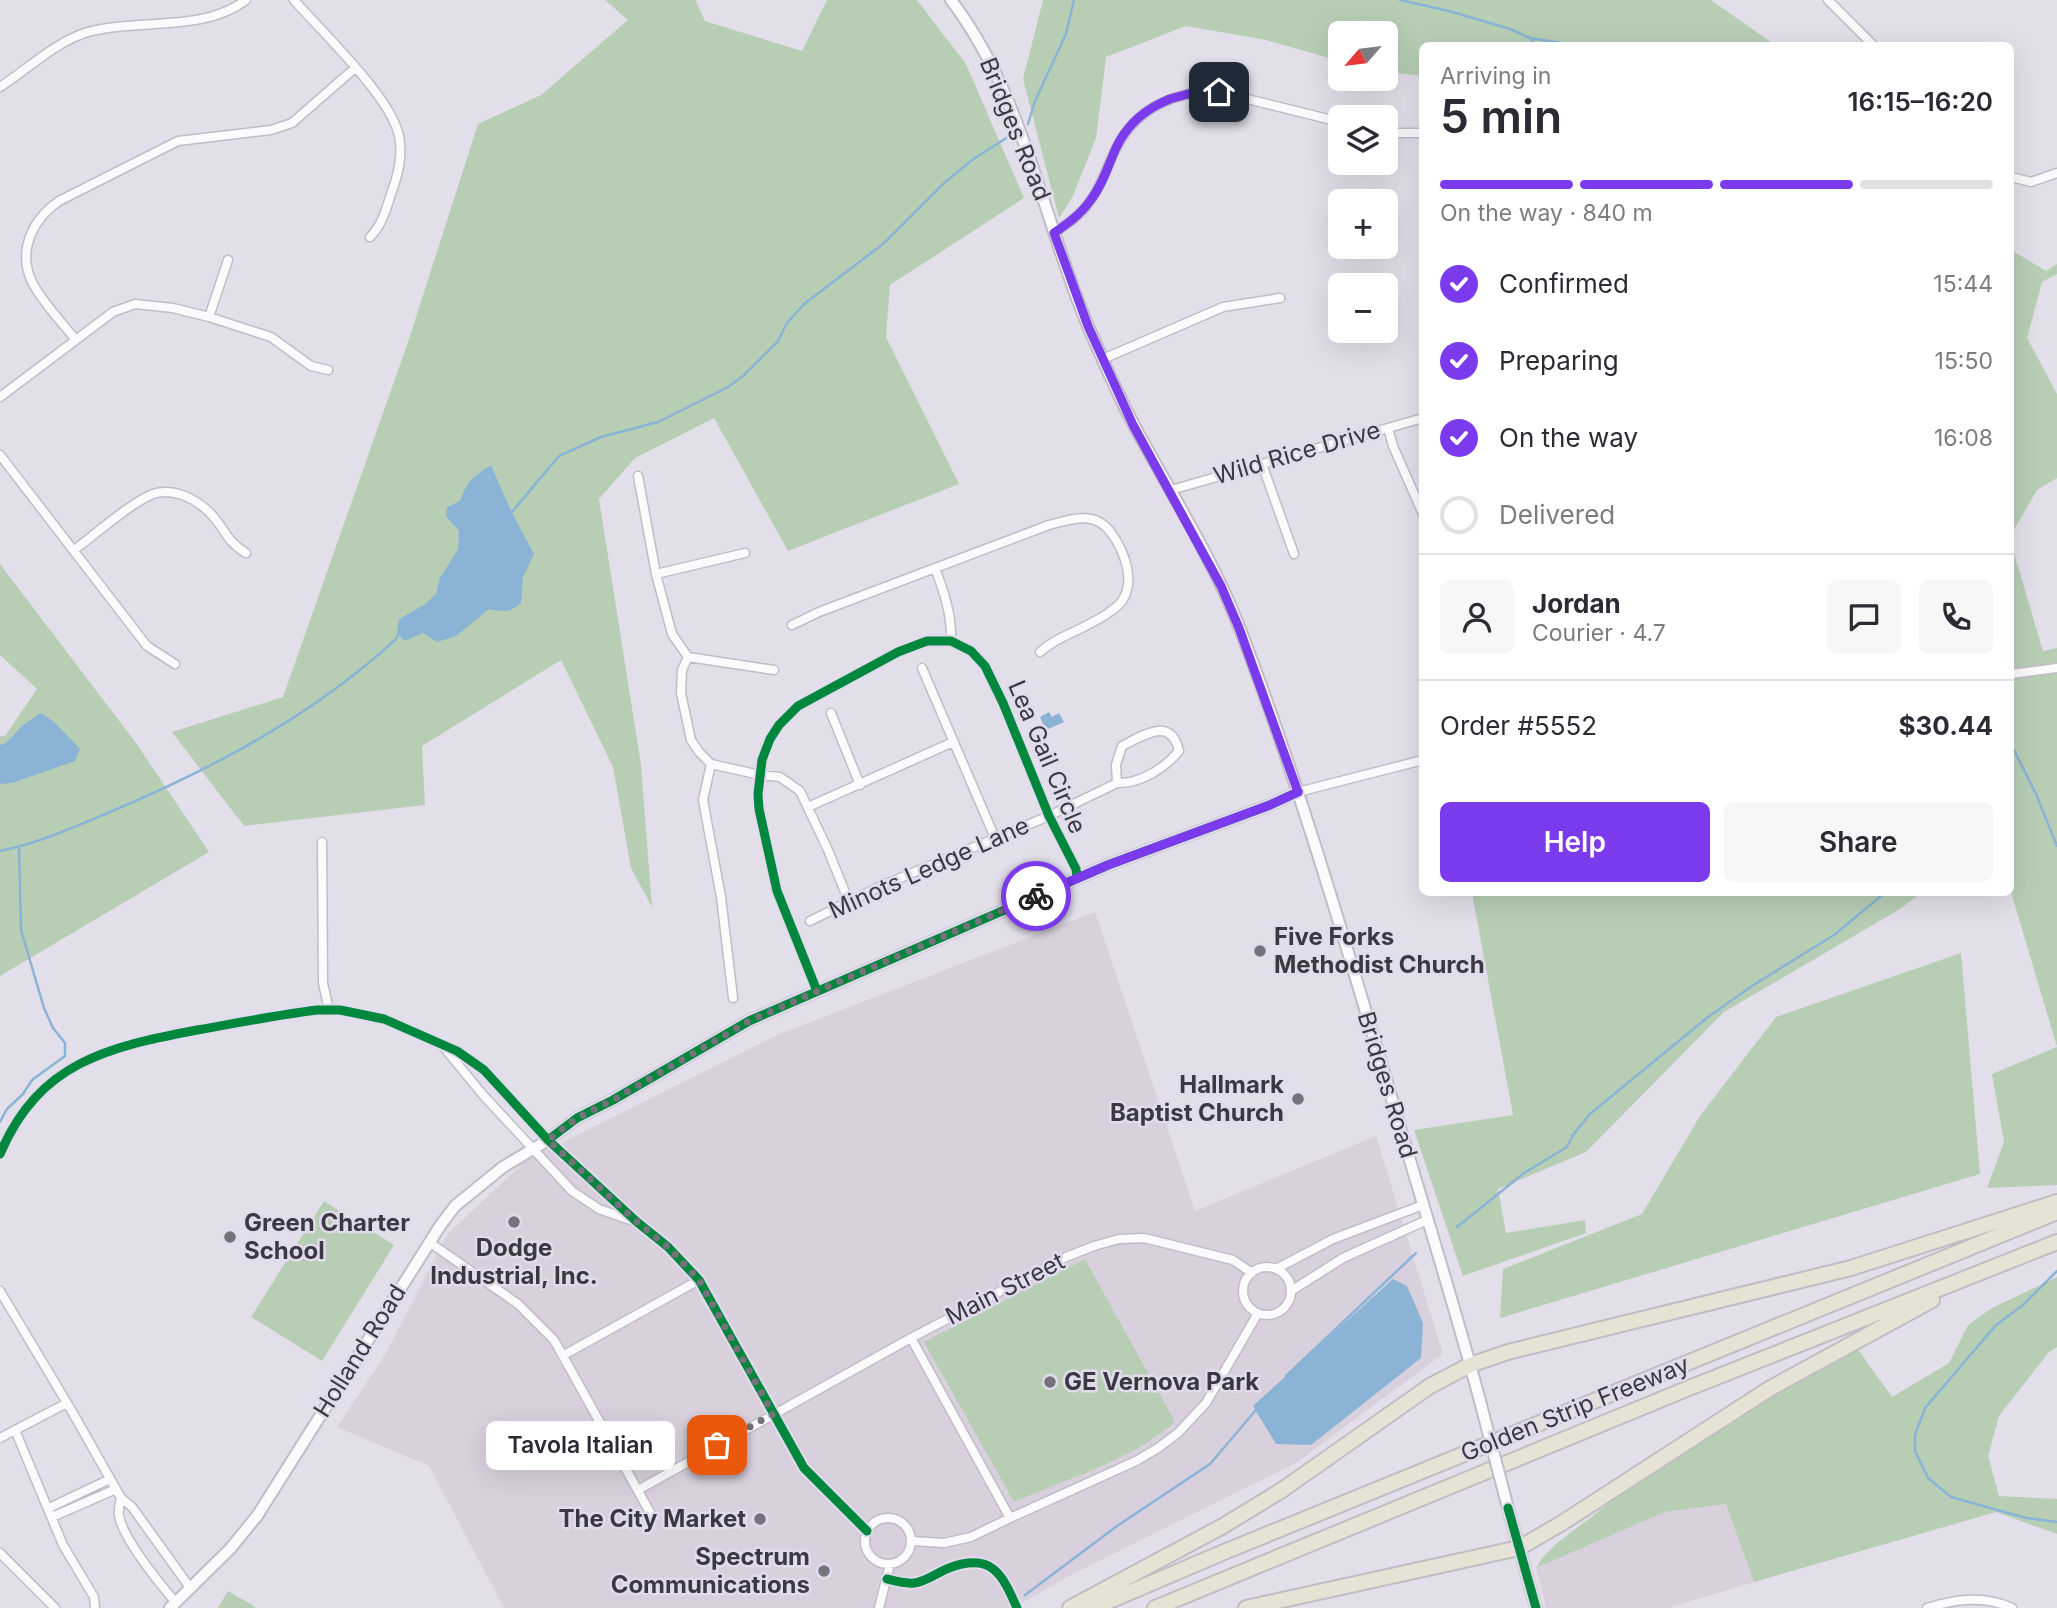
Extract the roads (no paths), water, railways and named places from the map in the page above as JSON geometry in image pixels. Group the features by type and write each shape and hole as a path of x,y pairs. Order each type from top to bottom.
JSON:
{"highway":[{"path":"1070,1608 1223,1526 1270,1497 1430,1386 1470,1365 1508,1352 1851,1268 2057,1202"},
{"name":"Golden Strip Freeway","path":"1093,1608 2057,1212"},
{"name":"Golden Strip Freeway","path":"1155,1608 1852,1322 1976,1276 2057,1242"},
{"path":"1246,1608 1519,1548 1769,1389 1976,1276"}],"main road":[{"name":"Bridges Road","path":"951,0 977,38 1007,98 1077,297 1133,425 1171,490 1221,586 1239,628 1298,792 1470,1365 1536,1608"},
{"name":"Holland Road","path":"173,1605 230,1549 257,1516 429,1242 455,1206 503,1167 548,1140 577,1118 749,1021 1077,878 1298,792"}],"street":[{"path":"0,87 62,44 88,32 220,15 246,0"},
{"path":"294,0 355,68 390,112 397,129 400,147 396,181 382,220 370,237"},
{"path":"1828,0 1870,42"},
{"path":"75,339 32,281 27,265 27,243 43,212 59,201 177,141 271,130 292,123 355,68"},
{"path":"1054,233 1089,203 1120,140 1134,122 1151,108 1171,98 1198,92 1219,92 1328,119"},
{"path":"1398,133 1419,133"},
{"path":"2014,178 2031,182 2057,173"},
{"path":"209,317 228,260"},
{"path":"1103,359 1223,307 1280,298"},
{"path":"0,397 113,312 135,304 173,308 271,337 312,366 328,370"},
{"name":"Wild Rice Drive","path":"1171,490 1419,419"},
{"path":"1388,428 1392,446 1419,505"},
{"path":"0,455 147,646 175,664"},
{"path":"1262,464 1294,554"},
{"path":"638,476 656,574 673,634 688,657 774,670"},
{"path":"74,550 154,493 185,494 210,513 231,544 246,553"},
{"path":"792,625 819,612 1048,525 1077,517 1091,518 1111,531 1125,557 1128,582 1122,600 1092,623 1053,640 1040,652"},
{"path":"656,574 745,553"},
{"path":"817,991 777,891 759,809 760,775 770,739 779,725 798,706 898,652 927,641 951,641 952,624 935,568"},
{"name":"Lea Gail Circle","path":"951,641 971,651 992,678 1049,816 1076,869 1077,878"},
{"path":"688,657 682,670 681,693 691,740 710,764 780,777 800,791 849,902"},
{"path":"922,668 995,838"},
{"path":"2014,674 2057,668"},
{"path":"831,713 860,785"},
{"name":"Minots Ledge Lane","path":"810,921 881,886 1049,816 1117,783 1127,783 1167,765 1180,751 1177,741 1170,733 1160,729 1122,746 1116,765 1117,783"},
{"path":"808,807 953,742"},
{"name":"Holland Road","path":"1298,792 1419,761"},
{"path":"710,764 703,800 719,884 733,998"},
{"path":"322,842 323,983 329,1010"},
{"path":"0,1154 20,1118 36,1097 55,1079 76,1065 104,1052 155,1038 272,1016 329,1010 363,1013 384,1019 440,1043 472,1060 484,1070 548,1140 668,1247 699,1280 804,1468 867,1531"},
{"path":"440,1043 483,1095 572,1191 599,1209 637,1222"},
{"path":"1276,1269 1288,1280 1289,1301 1283,1309 1269,1315 1258,1314 1249,1307 1244,1298 1245,1282 1252,1273 1261,1268 1276,1269 1333,1238 1423,1205"},
{"path":"1290,1291 1343,1258 1427,1220"},
{"name":"Main Street","path":"638,1490 911,1338 1066,1257 1119,1239 1144,1238 1233,1260 1252,1273"},
{"path":"429,1242 518,1304 541,1325 564,1355 652,1516"},
{"path":"564,1355 699,1280"},
{"path":"0,1292 121,1498 132,1507 191,1590"},
{"path":"912,1541 944,1544 971,1537 1136,1461 1178,1433 1206,1403 1258,1314"},
{"path":"911,1338 1010,1518"},
{"path":"0,1438 67,1402"},
{"path":"15,1430 63,1545 94,1597 95,1608"},
{"path":"50,1513 110,1479"},
{"path":"50,1513 116,1489"},
{"path":"121,1498 118,1513 129,1536 173,1605"},
{"path":"893,1518 907,1527 912,1541 907,1555 897,1563 890,1564 875,1560 866,1547 867,1531 878,1520 893,1518"},
{"path":"0,1553 55,1608"},
{"path":"879,1608 890,1564"},
{"path":"1927,1608 1969,1599 1990,1601 2012,1608"}],"water":[{"path":"491,465 534,554 523,577 521,603 506,611 489,609 456,636 437,642 423,633 404,641 397,633 399,619 424,605 436,594 440,578 458,549 459,531 446,516 447,507 460,501 471,480"},
{"path":"1049,712 1052,717 1059,713 1064,722 1046,730 1040,717"},
{"path":"41,713 53,721 80,749 75,761 12,783 0,784 0,745 6,743 23,725"},
{"path":"1393,1279 1407,1286 1423,1323 1421,1358 1311,1445 1276,1444 1253,1406"}],"waterway":[{"path":"1028,124 1035,101 1066,34 1074,0"},
{"path":"1400,0 1449,11 1510,29 1530,38 1556,42"},
{"path":"1530,38 1534,42"},
{"path":"511,513 559,456 601,437 658,422 728,387 743,376 778,341 787,323 804,304 883,244 944,183 972,160 1008,137"},
{"path":"0,851 83,823 186,778 224,758 331,692 396,639 400,631"},
{"path":"2014,750 2057,846"},
{"path":"0,1122 7,1109 23,1094 32,1080 65,1056 65,1043 53,1028 44,1008 21,930 19,847"},
{"path":"1457,1227 1524,1173 1567,1147 1590,1114 1708,1017 1834,935 1881,896"},
{"path":"1286,1376 1416,1253"},
{"path":"2057,1271 2023,1305 1996,1325 1925,1408 1915,1435 1915,1451 1928,1478 1951,1497 2026,1518 2057,1522"},
{"path":"1025,1595 1117,1526 1210,1464 1256,1410"}],"place":[{"name":"Five Forks Methodist Church","path":"1260,951"},
{"name":"Hallmark Baptist Church","path":"1298,1099"},
{"name":"Dodge Industrial, Inc.","path":"514,1222"},
{"name":"Green Charter School","path":"230,1237"},
{"name":"GE Vernova Park","path":"1050,1382"},
{"name":"Tavola Italian","path":"717,1445"},
{"name":"The City Market","path":"760,1519"},
{"name":"Spectrum Communications","path":"824,1571"}]}
